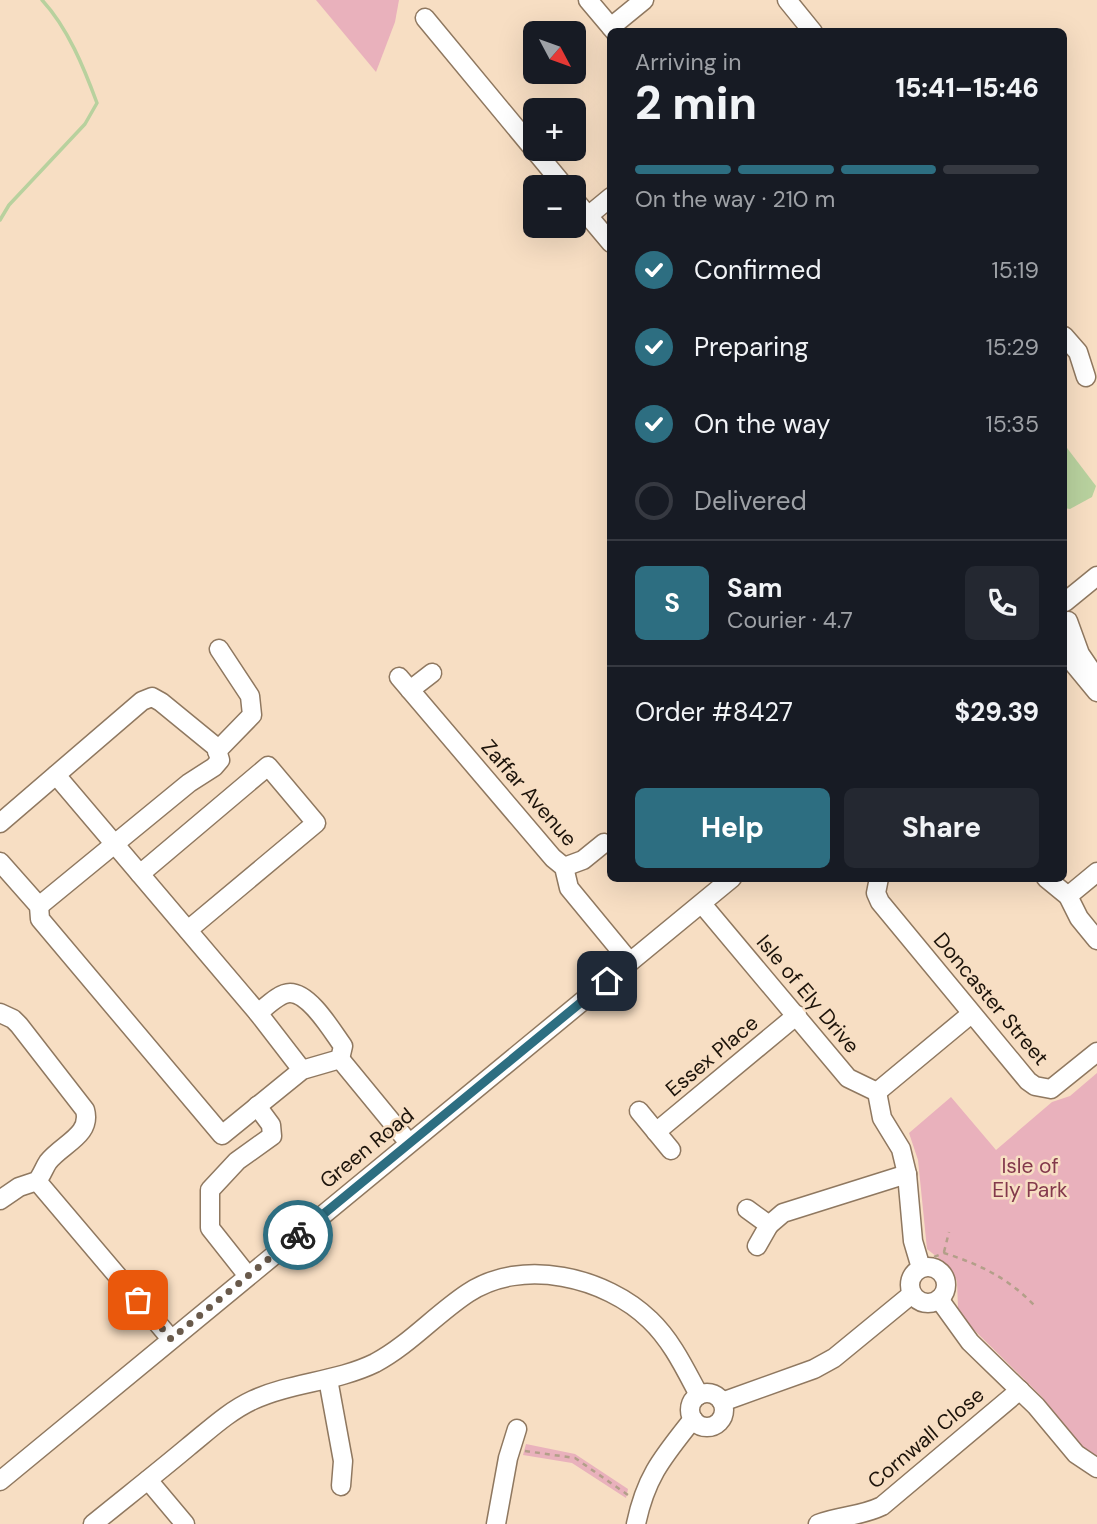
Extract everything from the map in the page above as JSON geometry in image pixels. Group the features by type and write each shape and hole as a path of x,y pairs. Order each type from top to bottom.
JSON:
{"street":[{"path":"588,0 612,28"},
{"path":"614,28 644,0"},
{"path":"787,0 810,28"},
{"path":"425,18 555,175"},
{"path":"588,216 607,200"},
{"path":"586,214 607,238"},
{"path":"1067,339 1077,352 1086,377"},
{"path":"1067,600 1097,576"},
{"path":"1067,627 1080,654 1097,679"},
{"path":"217,751 252,715 250,696 219,649"},
{"path":"1067,656 1097,692"},
{"name":"Zaffar Avenue","path":"432,673 404,684 553,858 564,867 569,888 630,962"},
{"path":"0,823 142,701 152,697 216,747 220,760 214,767 189,783 39,906"},
{"path":"140,874 268,766 316,823 188,930"},
{"path":"56,775 258,1013 302,1070"},
{"path":"564,867 583,860 604,843"},
{"path":"0,862 39,906 40,919 221,1133 237,1161"},
{"path":"1069,896 1097,872"},
{"name":"Green Road","path":"0,1481 727,882"},
{"name":"Doncaster Street","path":"878,882 876,893 880,902 1028,1081 1042,1088 1051,1088 1097,1052"},
{"path":"1051,882 1069,896 1079,918 1097,940"},
{"name":"Isle of Ely Drive","path":"702,904 848,1077 877,1092"},
{"path":"258,1013 282,995 292,993 308,1000 343,1046 340,1059"},
{"path":"0,1013 19,1025 85,1110 88,1121 85,1129 50,1160 37,1181 19,1186 0,1200"},
{"path":"928,1263 915,1272 909,1287 912,1294 925,1302 939,1299 946,1288 943,1275 928,1263 913,1241 907,1174 901,1149 882,1118 877,1092 971,1014"},
{"name":"Essex Place","path":"656,1132 797,1015"},
{"path":"221,1133 222,1135 302,1070 340,1059"},
{"path":"340,1059 409,1143"},
{"path":"248,1276 210,1228 210,1190 237,1161 272,1136 271,1125 257,1106"},
{"path":"639,1111 671,1150"},
{"path":"757,1246 769,1225 783,1213 907,1174"},
{"path":"37,1181 171,1339"},
{"path":"747,1209 769,1225"},
{"path":"93,1524 226,1417 252,1401 281,1390 349,1373 384,1357 470,1291 496,1280 522,1275 573,1279 601,1288 627,1302 650,1319 669,1341 699,1395"},
{"path":"722,1402 824,1364 912,1294"},
{"path":"939,1299 970,1342 1036,1406 1076,1454 1097,1468"},
{"path":"328,1379 343,1461 341,1486"},
{"name":"Cornwall Close","path":"817,1524 834,1518 864,1515 882,1506 1020,1390"},
{"path":"712,1394 722,1402 723,1415 716,1424 703,1427 693,1419 691,1406 699,1395 712,1394"},
{"path":"636,1524 649,1479 659,1461 693,1419"},
{"path":"496,1524 517,1429"},
{"path":"148,1479 184,1524"}],"path":[{"path":"928,1263 944,1253 949,1232"},
{"path":"944,1253 1002,1277 1017,1287 1034,1305"},
{"path":"511,1449 575,1458 630,1496"}],"green space":[{"path":"316,0 399,0 395,22 376,72"},
{"name":"Isle of Ely Park","path":"1097,1073 1097,1458 1081,1446 1042,1397 970,1326 958,1308 957,1281 947,1265 927,1249 918,1160 909,1133 951,1097 996,1150 1052,1102 1070,1096"},
{"path":"526,1444 575,1454 628,1489 626,1498 572,1463 523,1455"}],"shaded area":[{"path":"1067,448 1096,486 1092,497 1067,508"}],"waterway":[{"path":"0,220 9,205 85,124 97,103 81,62 42,0"}],"way so far":[{"path":"138,1300 171,1339 298,1235"}],"route":[{"path":"298,1235 607,981"}]}
